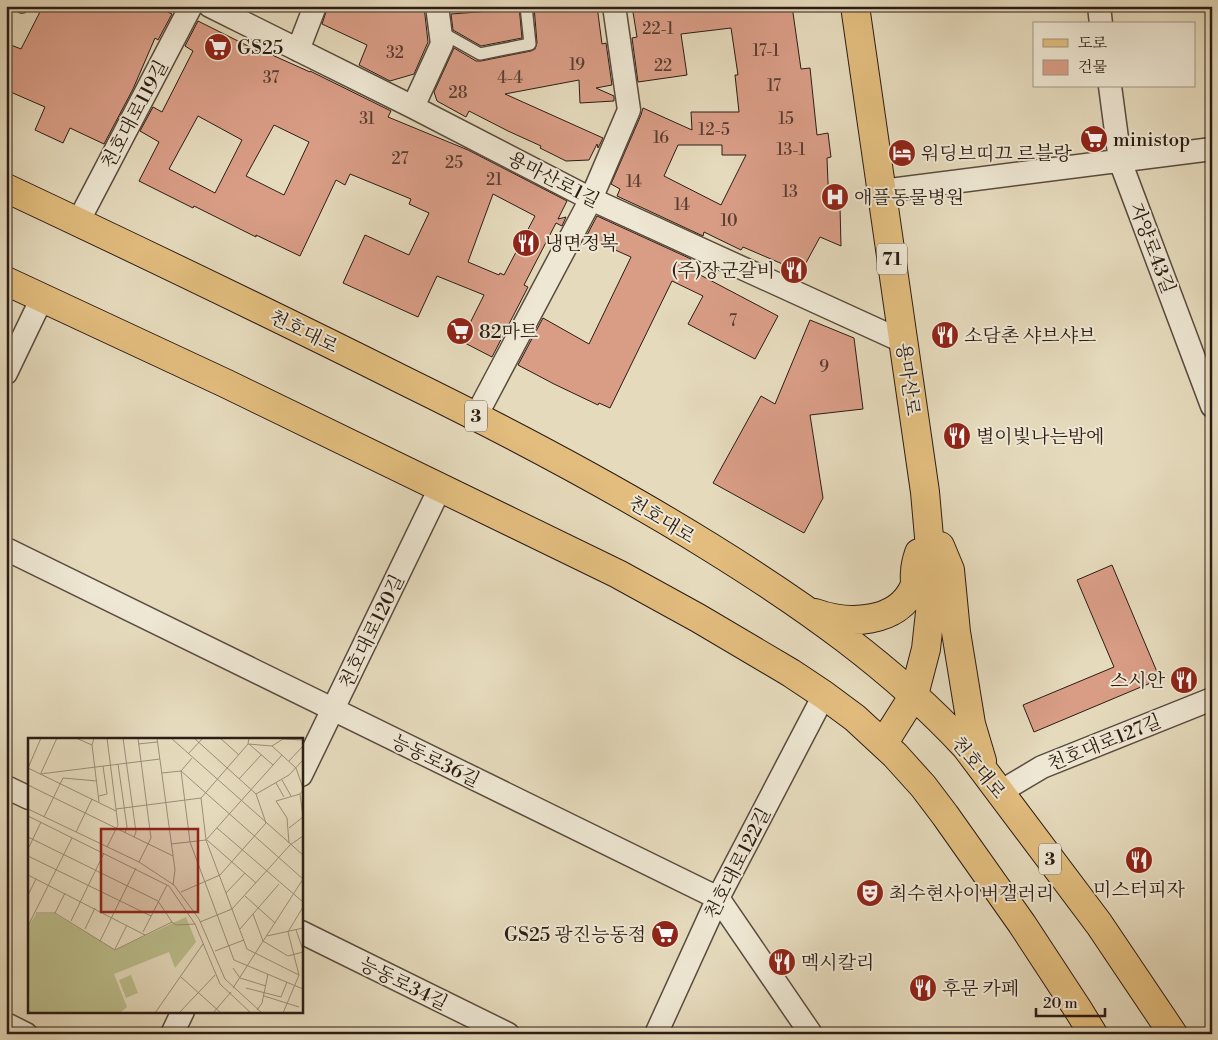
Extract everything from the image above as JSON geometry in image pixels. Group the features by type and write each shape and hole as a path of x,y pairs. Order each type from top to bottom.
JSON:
{"main road":[{"name":"용마산로","path":"855,6 904,342 927,512 932,570 926,649 914,695 883,744"},
{"name":"천호대로","path":"6,188 265,311 535,447 647,508 750,572 806,610 914,695 959,740 1099,924 1173,1034"},
{"path":"6,281 227,384 626,578 792,673 824,695 854,718 895,755 923,786 1022,924 1080,1011 1093,1034"},
{"path":"806,610 827,617 862,620 882,615 898,608 907,599 915,585 915,571 927,512"},
{"path":"927,512 950,570 956,632 971,724 993,783"}],"street":[{"name":"천호대로119길","path":"78,222 191,6"},
{"name":"용마산로1길","path":"210,6 590,198 904,342"},
{"path":"298,50 315,6"},
{"path":"412,107 442,44 437,6"},
{"path":"476,416 590,198 629,110 614,6"},
{"path":"1099,6 1101,22"},
{"name":"자양로43길","path":"1110,88 1120,161 1212,406"},
{"path":"882,191 1212,148"},
{"path":"6,373 42,298"},
{"name":"천호대로120길","path":"302,773 440,488"},
{"name":"능동로36길","path":"6,550 718,898 811,1034"},
{"name":"천호대로122길","path":"656,1034 718,898 824,695"},
{"name":"천호대로127길","path":"993,783 1042,767 1212,699"},
{"path":"6,787 28,798"},
{"name":"능동로34길","path":"302,932 508,1034"},
{"path":"172,1034 183,1012"},
{"path":"6,1024 26,1034"}],"lane":[{"path":"440,32 480,54 530,44 526,6"}],"building":[{"path":"43,6 156,6 172,14 158,40 155,38 133,89 104,144 70,128 63,143 35,130 45,107 6,90 6,43 21,49"},
{"path":"328,6 424,6 428,42 414,74 390,81 359,65 367,45 322,24"},
{"path":"491,6 519,6 522,38 481,46 453,30 451,14 492,11"},
{"path":"534,6 597,6 602,44 606,43 612,85 596,88 614,96 614,101 580,103 579,80 505,94 603,138 598,148 597,144 589,160 566,161 540,148 541,146 469,111 466,117 437,101 434,92 454,48 476,61 535,49 537,43"},
{"path":"632,6 792,6 801,69 810,68 817,135 828,133 831,157 827,158 829,207 840,207 841,246 820,237 801,272 743,247 741,250 704,232 703,236 617,196 620,189 611,184 643,108 692,130 691,112 739,112 735,75 738,75 731,28 681,34 687,75 638,82 632,38 637,37","holes":["678,145 722,145 722,155 746,155 721,205 664,176"]},
{"path":"198,21 260,52 261,50 310,71 391,111 388,117 468,150 567,201 558,219 566,217 562,226 556,223 524,285 528,287 492,357 461,341 484,295 437,276 418,317 343,283 365,235 409,255 429,213 409,204 411,199 350,174 345,185 336,180 300,256 256,235 256,237 194,206 193,208 139,181 159,142 140,131 153,107 162,112 193,51 185,46","holes":["198,116 242,140 215,193 169,169","274,125 309,142 284,195 246,176","493,194 535,216 504,275 500,273 499,275 468,262"]},
{"path":"597,216 691,259 687,268 778,316 755,359 688,324 703,296 672,281 610,408 599,403 598,405 518,365 543,318 589,344 631,257 586,237"},
{"path":"810,320 854,338 863,409 810,415 823,498 804,533 713,483 761,396 775,404"},
{"path":"1112,565 1160,679 1034,732 1023,705 1114,667 1077,580"}],"place":[{"name":"GS25","path":"218,47"},
{"name":"ministop","path":"1094,139"},
{"name":"워딩브띠끄 르블랑","path":"902,153"},
{"name":"애플동물병원","path":"835,197"},
{"name":"냉면정복","path":"526,243"},
{"name":"(주)장군갈비","path":"794,270"},
{"name":"82마트","path":"460,331"},
{"name":"소담촌 샤브샤브","path":"945,335"},
{"name":"별이빛나는밤에","path":"957,436"},
{"name":"스시안","path":"1184,680"},
{"name":"미스터피자","path":"1139,860"},
{"name":"최수현사이버갤러리","path":"870,893"},
{"name":"GS25 광진능동점","path":"665,934"},
{"name":"멕시칼리","path":"782,962"},
{"name":"후문 카페","path":"923,988"}]}
